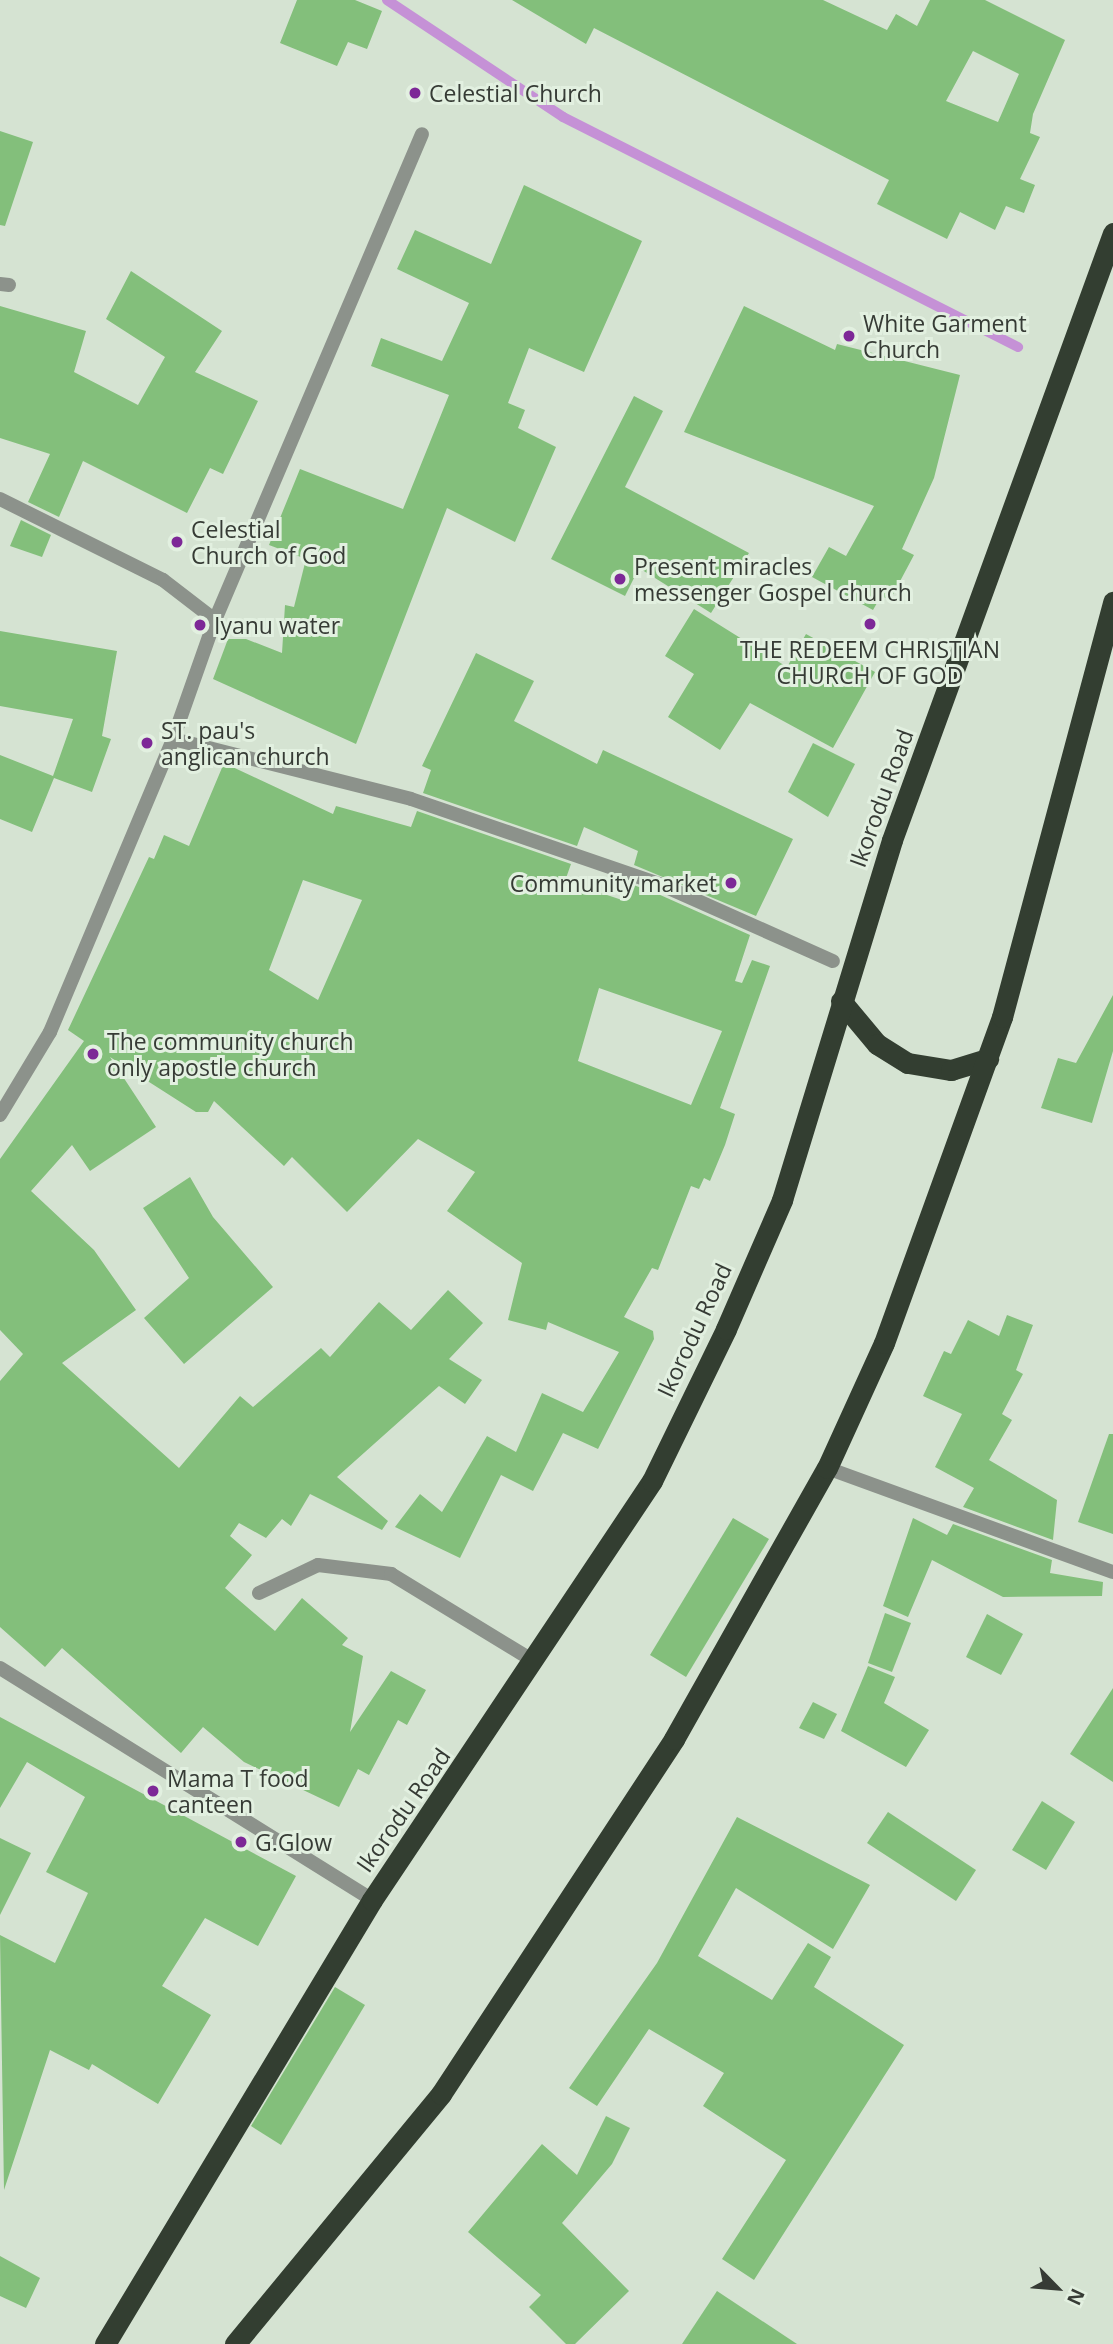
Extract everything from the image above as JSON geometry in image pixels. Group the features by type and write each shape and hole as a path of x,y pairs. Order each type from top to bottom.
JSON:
{"highway":[{"name":"Ikorodu Road","path":"105,2344 372,1900 535,1662 652,1481 726,1329 782,1200 892,840 1113,233"},
{"path":"235,2344 441,2094 674,1739 827,1468 884,1343 988,1059 1108,650 1113,602"},
{"path":"841,1001 877,1044 908,1063 950,1070 988,1059"}],"street":[{"path":"0,1115 50,1032 173,739 215,621 422,134"},
{"path":"0,499 163,580 215,621"},
{"path":"173,739 411,799 662,886 833,961"},
{"path":"827,1468 1113,1572"},
{"path":"259,1593 318,1565 391,1574 535,1662"},
{"path":"0,1668 372,1900"}],"building":[{"path":"297,0 355,0 382,11 367,49 348,42 337,66 280,43"},
{"path":"512,0 823,0 887,30 896,14 917,26 930,0 985,0 1065,40 1033,114 1030,133 1040,137 1020,179 1035,185 1024,213 1006,206 995,230 960,212 947,239 877,204 889,180 594,28 586,44","holes":["973,51 1019,74 998,122 946,101"]},
{"path":"0,131 33,142 5,226 0,225"},
{"path":"524,185 642,241 584,372 529,348 508,403 525,410 518,428 556,447 515,542 447,508 356,744 213,679 228,639 246,639 282,653 285,605 294,607 306,559 269,545 300,469 403,509 449,395 371,366 381,338 442,361 469,303 397,269 415,230 491,264"},
{"path":"131,271 222,331 195,372 258,401 223,474 210,468 187,513 83,461 59,517 28,502 50,454 0,438 0,306 86,331 74,372 138,405 165,357 106,319"},
{"path":"744,306 835,350 837,344 960,375 934,478 902,549 914,555 890,600 881,596 873,610 812,577 829,547 846,556 874,506 684,432"},
{"path":"634,396 663,411 625,487 749,553 711,613 639,568 625,596 551,559"},
{"path":"21,520 51,535 42,557 10,546"},
{"path":"694,609 787,667 806,634 875,672 833,748 750,703 720,750 668,717 694,674 665,656"},
{"path":"0,631 117,651 102,736 111,739 92,792 54,778 32,832 0,819 0,755 53,776 73,719 0,706"},
{"path":"476,653 534,681 514,721 597,764 603,750 793,839 756,916 634,865 638,851 584,827 577,846 423,793 431,770 422,766"},
{"path":"813,743 855,764 828,817 788,792"},
{"path":"224,763 333,814 336,806 411,827 417,811 571,864 565,881 622,900 628,883 658,894 750,935 735,981 742,983 752,960 770,966 720,1108 735,1114 725,1145 710,1181 704,1178 699,1189 691,1186 658,1270 652,1268 624,1317 653,1331 654,1339 598,1449 563,1433 533,1491 501,1475 460,1558 395,1527 420,1494 442,1512 487,1436 516,1452 542,1393 583,1412 619,1352 548,1322 546,1330 508,1320 522,1263 447,1211 475,1172 418,1139 347,1212 292,1157 284,1166 214,1101 208,1112 196,1112 110,1057 156,1127 90,1171 72,1145 31,1191 94,1250 136,1310 62,1363 179,1468 240,1396 253,1407 321,1348 330,1357 379,1302 411,1330 448,1290 483,1323 449,1359 482,1380 465,1404 439,1386 337,1477 388,1521 382,1530 310,1494 291,1526 282,1519 266,1538 239,1523 230,1536 252,1555 225,1588 275,1631 302,1598 348,1638 342,1645 363,1656 350,1732 391,1671 426,1690 407,1725 398,1720 369,1775 358,1769 339,1807 244,1762 203,1727 181,1753 62,1648 45,1667 0,1627 0,1381 23,1354 0,1330 0,1159 84,1041 68,1030 149,857 154,859 164,835 189,846","holes":["303,880 362,900 318,1000 269,970","599,988 722,1031 691,1105 578,1061"]},
{"path":"1113,995 1113,1051 1092,1123 1041,1108 1058,1058 1076,1063"},
{"path":"190,1177 213,1217 273,1287 184,1364 144,1318 189,1278 143,1208"},
{"path":"1007,1315 1033,1325 1016,1370 1023,1374 1002,1414 1012,1420 989,1460 1057,1500 1053,1540 963,1507 974,1488 935,1467 962,1414 923,1396 944,1351 951,1354 968,1320 999,1336"},
{"path":"1109,1434 1113,1434 1113,1534 1078,1522"},
{"path":"733,1518 769,1539 686,1677 650,1655"},
{"path":"913,1518 947,1535 953,1524 1052,1560 1050,1573 1103,1582 1102,1596 1003,1597 932,1560 908,1617 883,1606"},
{"path":"885,1613 911,1623 892,1672 868,1663"},
{"path":"987,1614 1023,1634 1001,1675 966,1657"},
{"path":"868,1666 895,1677 884,1703 929,1730 906,1767 841,1731"},
{"path":"1113,1688 1113,1782 1070,1754"},
{"path":"813,1702 837,1714 824,1739 799,1728"},
{"path":"0,1717 296,1876 258,1946 205,1918 162,1986 211,2015 158,2104 92,2064 89,2070 50,2050 4,2190 0,1935 55,1963 88,1893 46,1872 85,1797 27,1762 0,1808"},
{"path":"1042,1801 1075,1822 1046,1870 1012,1850"},
{"path":"888,1812 976,1870 956,1901 867,1843"},
{"path":"737,1817 870,1885 833,1949 736,1888 698,1956 772,2000 808,1943 831,1957 814,1987 904,2045 754,2280 722,2259 786,2160 703,2106 724,2073 649,2029 597,2106 569,2088 657,1963"},
{"path":"0,1838 31,1853 0,1915"},
{"path":"335,1987 365,2005 281,2145 251,2126"},
{"path":"606,2116 630,2128 612,2164 562,2223 629,2291 575,2344 566,2344 529,2307 541,2295 468,2232 542,2144 577,2175"},
{"path":"0,2256 40,2278 26,2308 0,2296"},
{"path":"717,2291 797,2344 682,2344"}],"waterway":[{"path":"387,0 563,117 1018,347"}],"place":[{"name":"Celestial Church","path":"415,93"},
{"name":"White Garment Church","path":"849,336"},
{"name":"Celestial Church of God","path":"177,542"},
{"name":"Present miracles messenger Gospel church","path":"620,579"},
{"name":"THE REDEEM CHRISTIAN CHURCH OF GOD","path":"870,624"},
{"name":"Iyanu water","path":"200,625"},
{"name":"ST. pau's anglican church","path":"147,743"},
{"name":"Community market","path":"731,883"},
{"name":"The community church only apostle church","path":"93,1054"},
{"name":"Mama T food canteen","path":"153,1791"},
{"name":"G.Glow","path":"241,1842"}]}
